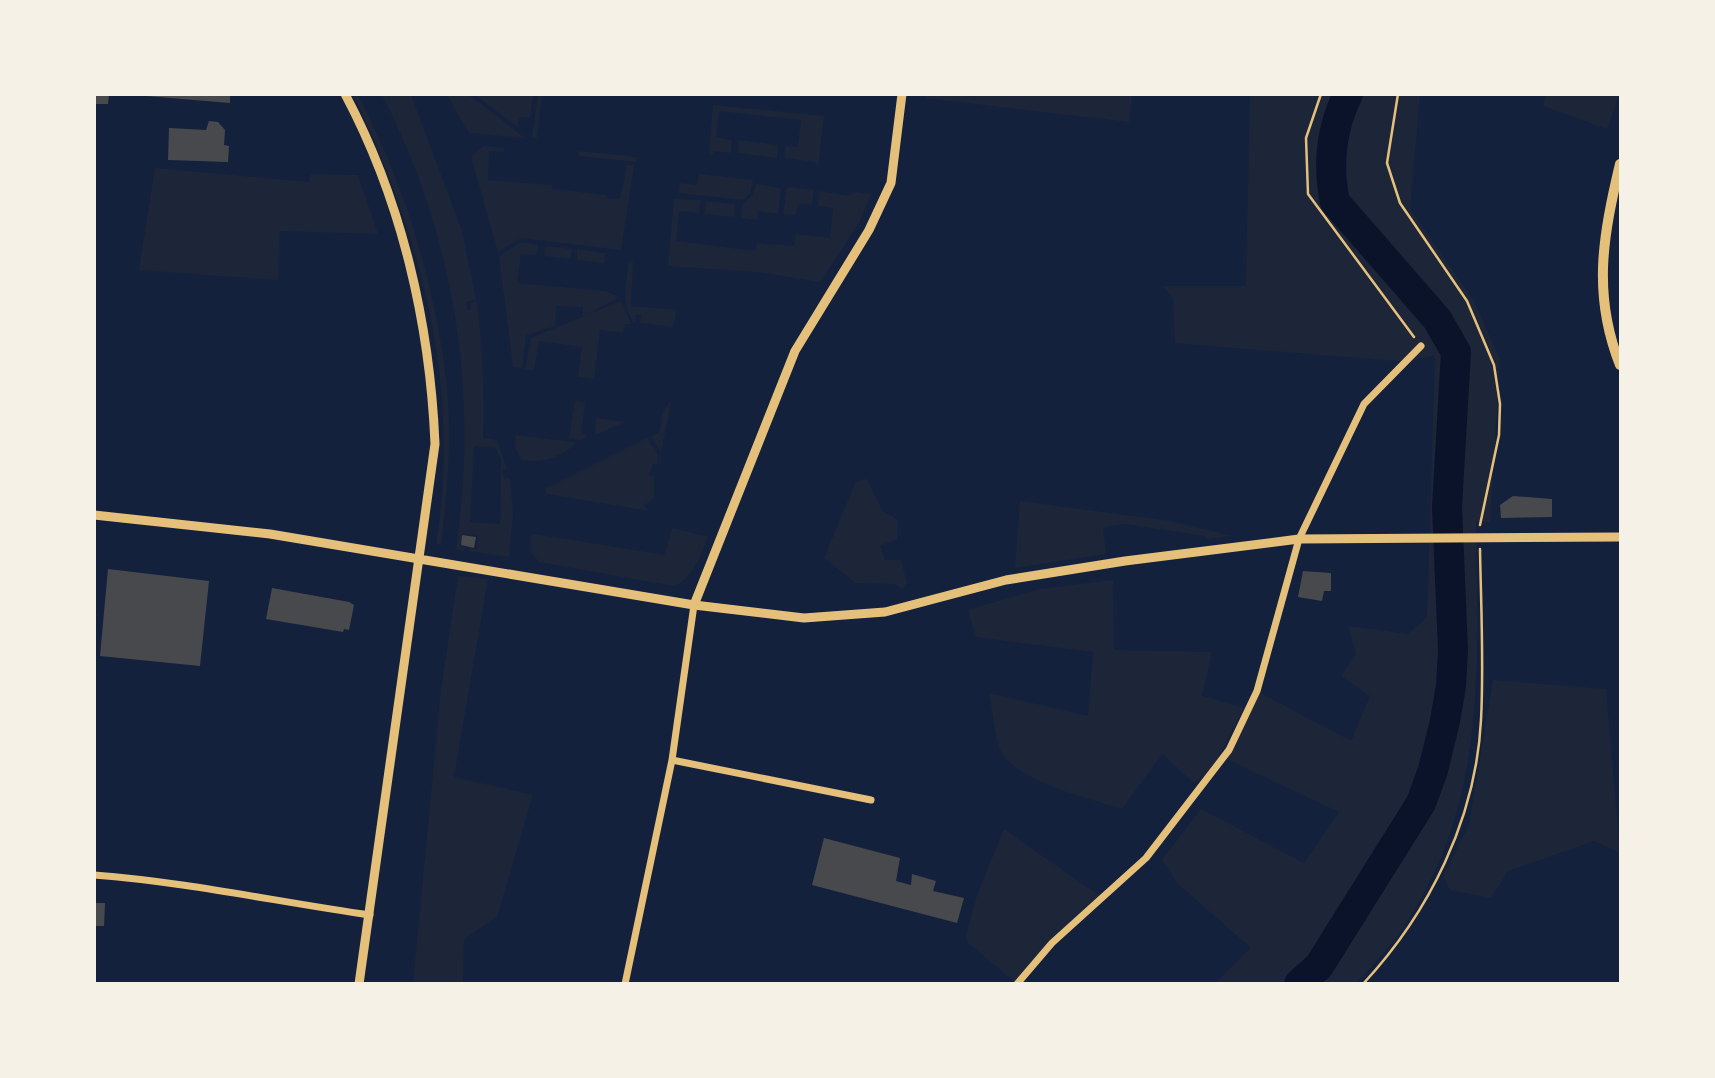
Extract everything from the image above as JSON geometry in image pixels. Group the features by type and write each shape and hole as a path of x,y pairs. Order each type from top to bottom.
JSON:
{"main road":[{"path":"1620,164 1605,226 1601,272 1606,318 1620,365"}],"street":[{"path":"345,94 390,203 419,296 432,383 435,444 359,984"},
{"path":"625,984 672,760 694,605 795,351 869,230 891,183 902,94"},
{"path":"1017,984 1052,943 1146,858 1229,750 1257,691 1299,539 1364,404 1420,346"},
{"path":"94,515 270,534 421,557 694,605 804,618 885,612 1006,580 1125,561 1299,539 1620,537"},
{"path":"672,760 871,800"},
{"path":"94,875 182,883 325,910 370,915"}],"path":[{"path":"1321,94 1306,138 1308,194 1420,346"}],"shaded area":[{"path":"925,94 1132,95 1129,122 925,98"},
{"path":"1546,94 1619,95 1607,129 1543,106"},
{"path":"353,95 358,95 375,129 404,200 435,312 447,388 449,427 441,546 436,543 443,485 444,428 430,313 398,202"},
{"path":"382,95 411,95 462,231 476,300 466,302 467,310 471,310 471,303 477,301 479,318 483,438 497,440 507,469 502,470 505,479 510,478 513,514 509,557 468,551 469,548 477,549 478,536 462,534 460,547 465,548 464,551 456,549 464,432 462,374 455,316 444,259 428,203","holes":["474,446 496,448 501,459 500,524 470,522"]},
{"path":"447,95 469,95 525,138 469,133"},
{"path":"475,95 533,95 530,117 519,118 518,127"},
{"path":"538,95 542,95 537,138 532,137"},
{"path":"1250,95 1420,95 1410,209 1474,301 1500,360 1490,522 1476,521 1476,681 1472,733 1463,784 1450,834 1429,883 1401,931 1357,983 1215,983 1251,948 1177,883 1162,860 1201,809 1304,863 1339,812 1226,759 1257,691 1351,741 1370,696 1341,676 1356,654 1348,626 1408,634 1427,617 1435,355 1408,362 1175,343 1173,298 1162,286 1246,286"},
{"path":"713,105 824,116 818,167 815,162 784,158 786,146 798,147 801,120 719,111 716,137 732,140 731,153 714,151 709,154"},
{"path":"739,140 778,145 777,158 738,153"},
{"path":"483,146 504,148 504,152 489,151 488,180 552,185 552,189 606,195 606,198 620,199 627,165 634,165 621,250 521,238 498,252 471,157"},
{"path":"579,151 637,157 636,162 579,156"},
{"path":"155,168 309,182 311,174 358,175 378,234 280,231 278,280 139,270"},
{"path":"699,174 753,180 750,194 742,200 679,193 680,183 697,185"},
{"path":"756,184 781,188 778,214 758,211 757,220 741,218 742,205 753,195"},
{"path":"787,187 814,190 812,205 799,204 795,215 783,214"},
{"path":"819,191 850,196 853,192 871,194 860,221 820,282 757,272 668,266 674,199 701,200 699,213 679,211 676,241 755,251 757,243 794,246 796,234 830,238 833,208 818,206"},
{"path":"706,201 735,204 734,217 704,214"},
{"path":"522,242 538,245 536,255 521,254 517,283 605,291 619,297 583,317 583,307 556,306 555,326 526,335 522,368 513,367 499,256"},
{"path":"545,246 572,249 570,259 544,256"},
{"path":"577,249 605,253 604,263 577,260"},
{"path":"629,261 633,262 631,306 676,310 674,327 640,323 641,315 636,315 635,324 626,301"},
{"path":"621,301 631,324 625,324 623,333 600,330 594,379 578,377 582,347 539,341 534,371 525,369 531,338"},
{"path":"575,401 585,403 581,434 588,436 580,440 569,438"},
{"path":"670,401 661,452 651,437 660,431 662,415"},
{"path":"596,418 625,422 595,435"},
{"path":"515,435 575,444 564,453 550,458 522,460 516,450"},
{"path":"647,438 658,455 657,464 653,464 649,475 654,476 654,498 643,506 650,511 546,494 545,489"},
{"path":"867,479 882,510 898,520 897,539 880,546 885,560 901,560 907,583 902,589 894,584 856,583 824,558 856,481"},
{"path":"1020,501 1170,521 1232,536 1207,539 1205,536 1125,524 1103,527 1106,554 1015,568"},
{"path":"672,528 708,537 691,573 673,586 539,562 531,552 530,537 534,534 665,555"},
{"path":"458,576 488,579 454,777 533,795 497,917 464,939 463,983 413,983 441,690"},
{"path":"1113,580 1114,650 1212,652 1202,696 1244,708 1212,769 1194,783 1162,754 1122,809 1053,787 1018,769 1006,759 996,734 989,693 1088,716 1093,652 976,637 968,610 1039,589"},
{"path":"1493,680 1606,689 1620,853 1594,841 1508,871 1491,898 1450,890 1443,876 1469,825"},
{"path":"1004,829 1104,899 1052,943 1016,983 968,943 966,936 977,895"}],"building":[{"path":"94,94 109,94 108,104 94,104"},
{"path":"122,94 230,94 230,103"},
{"path":"209,121 218,122 225,130 224,145 229,146 228,162 168,160 169,128 206,130"},
{"path":"1513,496 1552,499 1552,517 1501,518 1500,505"},
{"path":"462,535 476,537 474,548 461,545"},
{"path":"108,569 209,581 200,666 100,656"},
{"path":"1303,571 1331,573 1331,591 1324,591 1322,601 1298,597"},
{"path":"272,588 349,602 354,605 349,630 344,629 343,632 266,619"},
{"path":"824,838 900,858 896,881 911,885 912,874 936,881 933,891 964,898 957,923 812,885"},
{"path":"94,903 105,903 104,926 94,926"}],"waterway":[{"path":"1299,984 1319,966 1421,803 1433,770 1445,721 1453,650 1447,507 1456,352 1437,319 1335,202 1331,174 1332,147 1348,94"}]}
